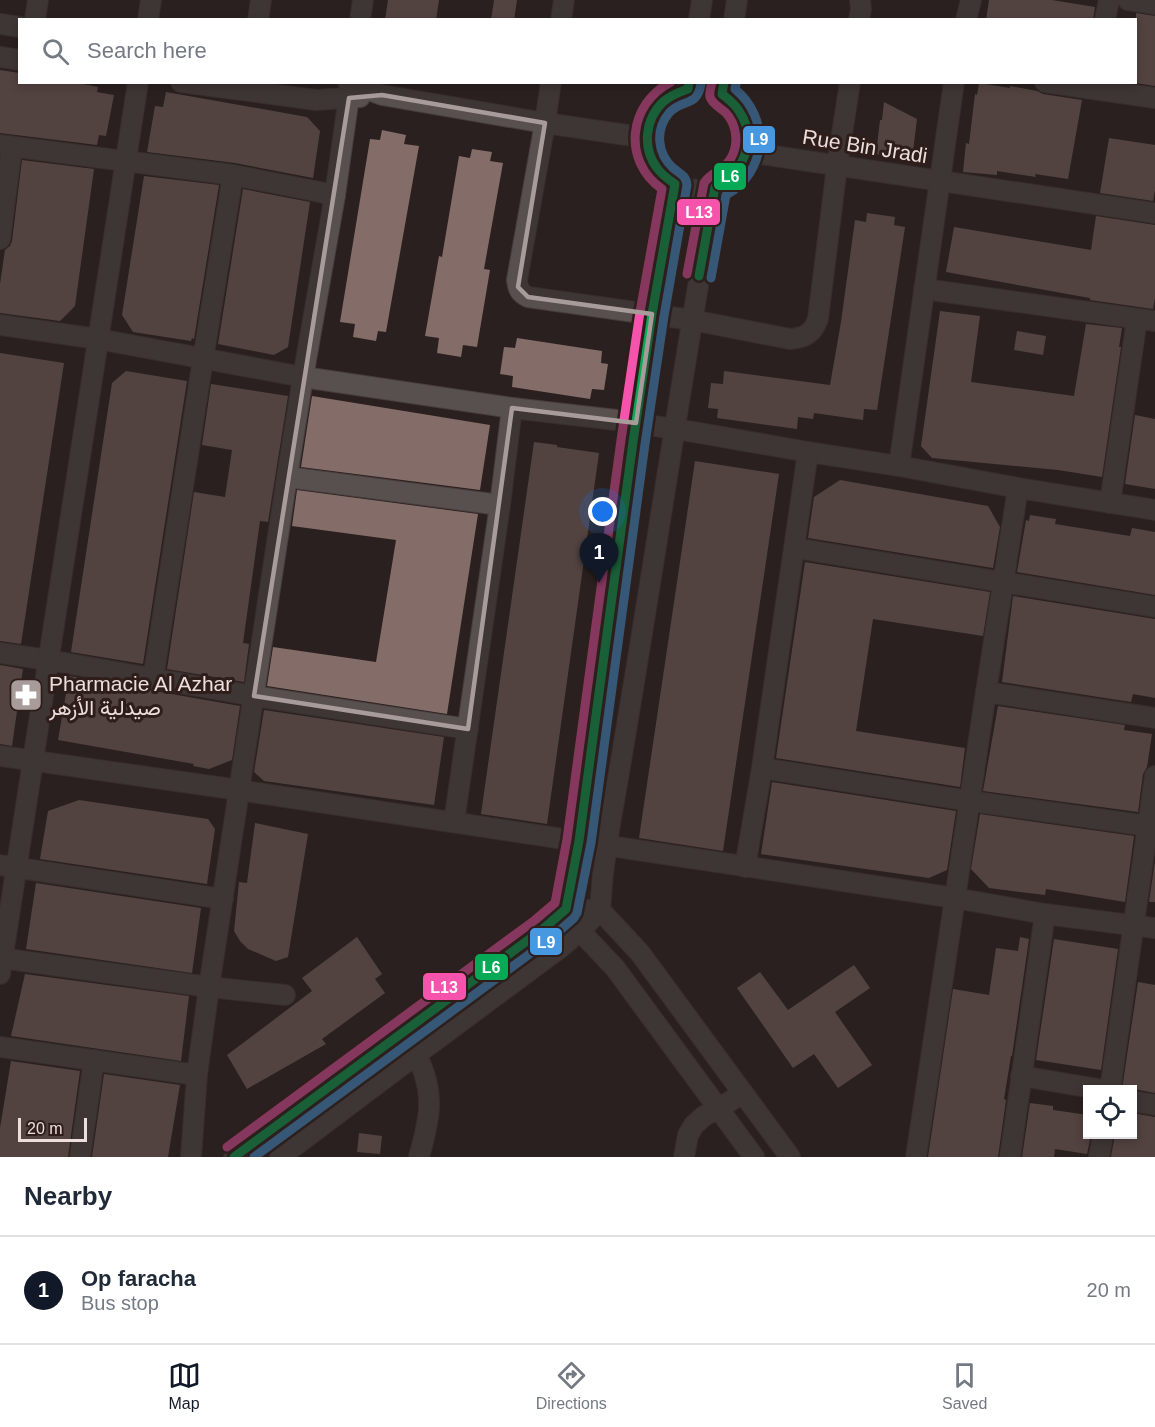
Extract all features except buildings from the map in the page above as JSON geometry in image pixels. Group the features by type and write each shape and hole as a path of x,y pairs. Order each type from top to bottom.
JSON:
{"street":[{"path":"35,18 38,0"},
{"path":"148,18 151,0"},
{"path":"258,18 261,0"},
{"path":"360,18 363,0"},
{"path":"561,18 564,0"},
{"path":"699,18 702,0"},
{"path":"734,18 737,0"},
{"path":"860,0 860,18"},
{"path":"966,18 970,0"},
{"path":"1105,18 1108,0"},
{"path":"1128,0 1155,4"},
{"path":"0,24 18,27"},
{"path":"0,57 18,60"},
{"path":"138,84 33,761 9,866 1,964 285,994"},
{"path":"196,84 316,100 350,87 382,95 545,123 647,138"},
{"path":"551,84 517,280 521,293 528,297 692,320 790,339 804,337 816,326 818,319 850,84"},
{"path":"899,465 954,84"},
{"path":"1070,84 1095,86 1155,98"},
{"path":"689,86 706,89 723,88 745,119 748,133 747,152 741,167 734,175 715,187 704,190 691,190 675,184 665,178 655,167 649,153 647,138 651,120 661,104 689,86"},
{"path":"191,1157 197,1075 239,790 303,377 335,195 350,87"},
{"path":"0,239 6,146 233,175 335,195"},
{"name":"Rue Bin Jradi","path":"747,152 1155,213"},
{"path":"153,679 233,175"},
{"path":"234,1157 543,929 566,909 579,841 652,314 675,184"},
{"path":"280,1157 560,948 600,910 609,830 715,187"},
{"path":"924,290 1146,320 1110,503"},
{"path":"0,325 99,339 303,377 675,429 1155,510"},
{"path":"454,822 512,408"},
{"path":"745,867 762,768 808,452"},
{"path":"287,477 500,505"},
{"path":"916,1157 1018,488"},
{"path":"795,548 1155,607"},
{"path":"0,653 468,729"},
{"path":"986,692 1155,718"},
{"path":"0,756 454,822 956,898 1046,914 1155,928"},
{"path":"762,768 1148,826"},
{"path":"1111,1085 1155,776"},
{"path":"9,866 223,899"},
{"path":"566,909 600,910 640,953 790,1157"},
{"path":"566,909 580,931 615,968 754,1157"},
{"path":"1010,1157 1046,914"},
{"path":"404,1032 417,1054 427,1085 430,1107 419,1157"},
{"path":"0,1047 197,1075"},
{"path":"80,1157 94,1060"},
{"path":"1021,1076 1083,1086"},
{"path":"684,1157 688,1135 694,1125 704,1116 743,1093"},
{"path":"1137,1102 1155,1105"},
{"path":"1099,1157 1102,1139"}],"highlighted area":[{"path":"382,95 545,123 518,287 528,297 652,314 636,423 512,408 468,729 254,696 349,98"}],"transit line":[{"name":"L13","path":"227,1147 555,903 567,839 640,312 662,189 649,177 640,164 635,133 646,104 668,84"},
{"name":"L6","path":"234,1157 543,929 566,909 579,841 652,314 675,184 661,173 652,160 648,143 649,125 663,102 688,89 689,84"},
{"name":"L9","path":"254,1157 550,939 577,913 591,843 645,444 687,185 684,177 673,168 664,155 660,141 661,127 674,108 696,97 701,84"},
{"name":"L13","path":"687,274 704,183 728,162 734,153 736,141 733,123 710,97 712,84"},
{"name":"L6","path":"699,276 715,187 734,173 745,154 747,144 745,122 736,106 722,94 724,84"},
{"name":"L9","path":"711,278 726,195 740,185 750,173 759,145 759,130 755,115 747,101 735,89 736,84"}],"place":[{"name":"Op faracha","path":"599,583"},
{"name":"Pharmacie Al Azhar صيدلية الأزهر","path":"26,695"}]}
